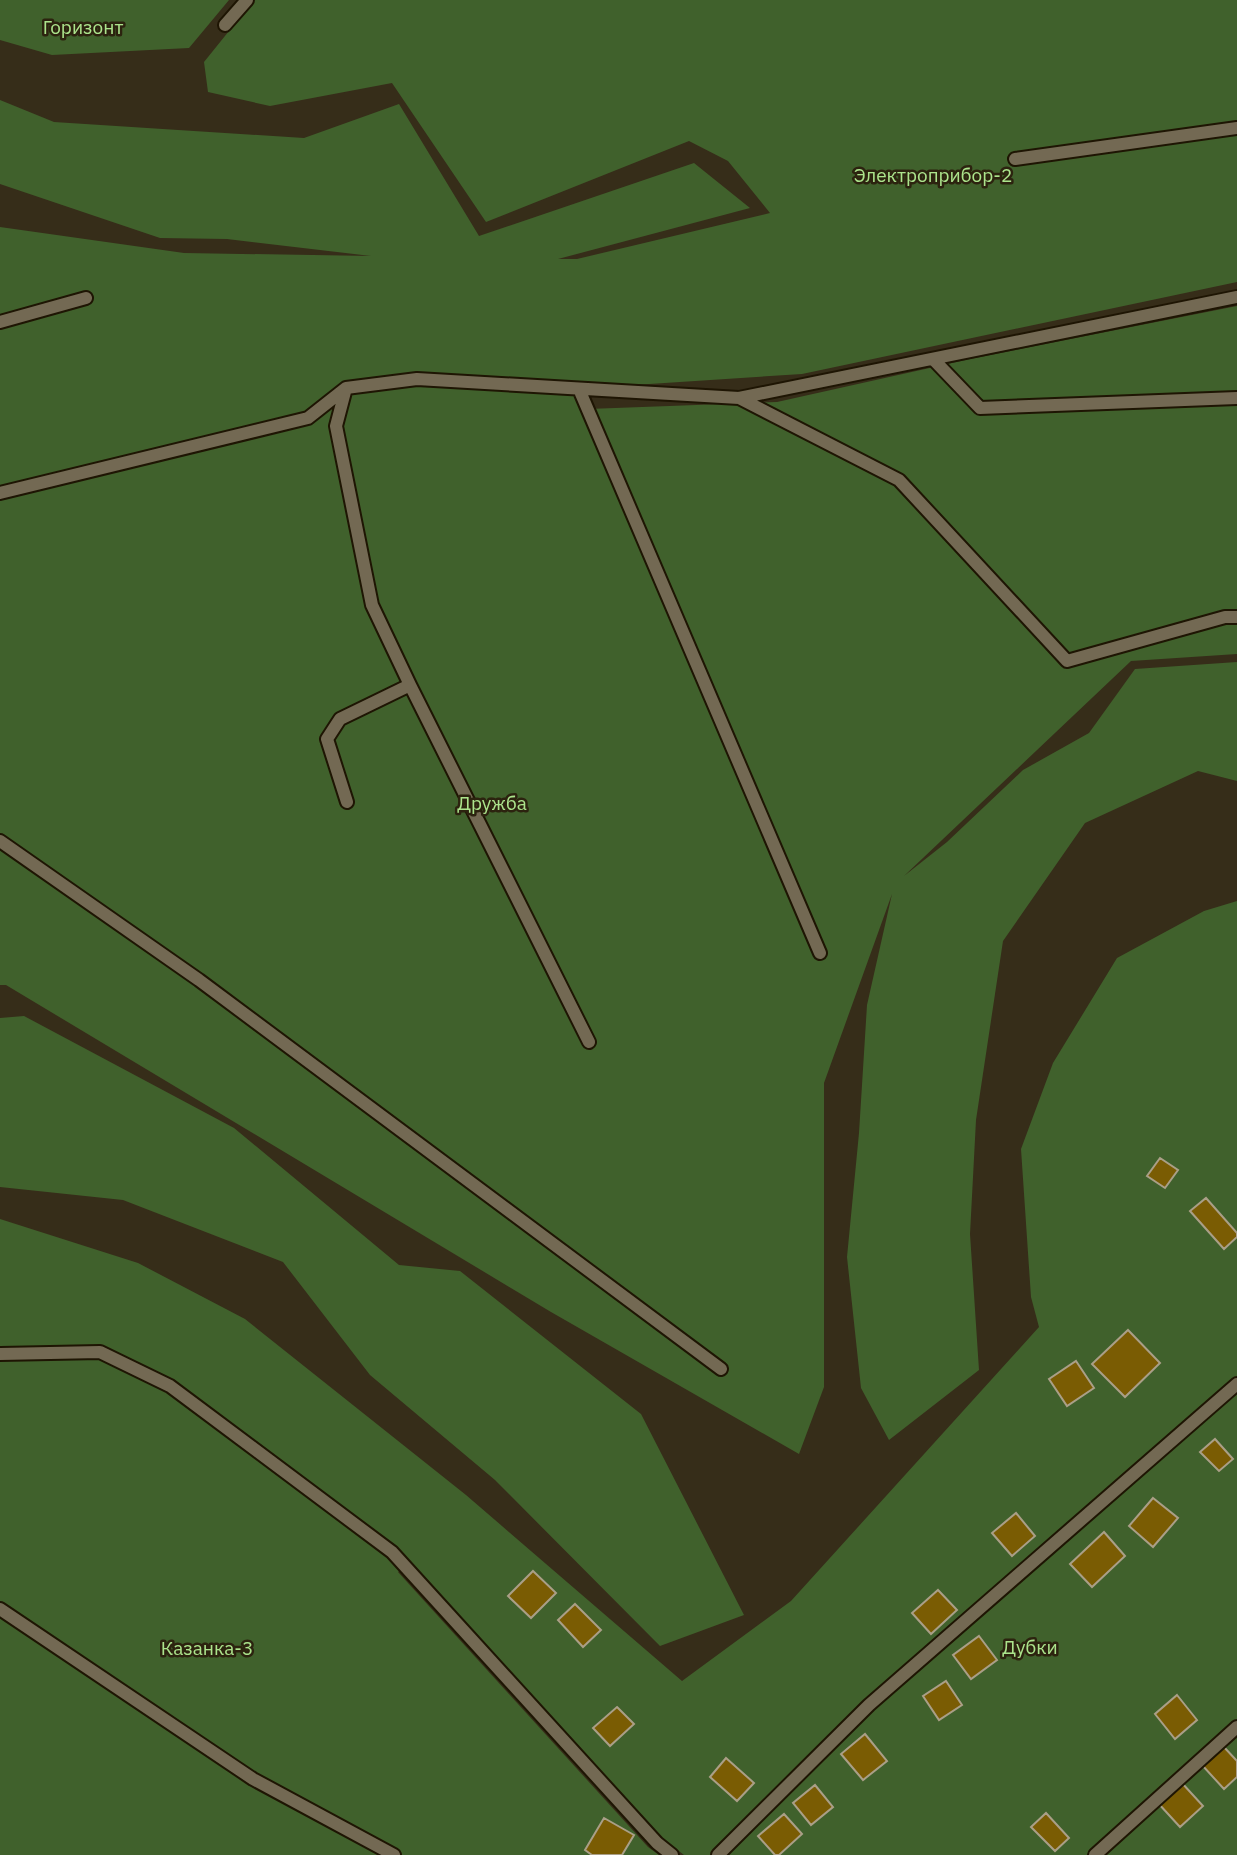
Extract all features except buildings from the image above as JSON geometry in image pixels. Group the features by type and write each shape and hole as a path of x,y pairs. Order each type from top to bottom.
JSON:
{"lane":[{"path":"225,25 247,0"},
{"path":"1014,159 1237,128"},
{"path":"0,322 86,298"},
{"path":"0,493 308,418 346,388 417,379 739,398 1237,298"},
{"path":"933,359 979,408 1237,398"},
{"path":"346,388 335,426 373,605 410,685 589,1042"},
{"path":"579,389 820,953"},
{"path":"739,398 899,480 1067,661 1225,617 1237,617"},
{"path":"348,802 327,740 340,719 410,685"},
{"path":"0,841 199,980 721,1369"},
{"path":"0,1354 100,1352 170,1385 392,1552 657,1843 672,1855"},
{"path":"718,1855 869,1705 1237,1384"},
{"path":"0,1609 253,1779 394,1855"},
{"path":"1095,1855 1237,1727"}],"green space":[{"name":"Горизонт","path":"0,0 229,0 189,48 52,55 0,40"},
{"name":"Дружба","path":"254,0 1237,0 1237,282 802,374 634,385 587,384 588,409 777,402 970,359 1237,306 1237,654 1131,661 904,876 947,842 1023,770 1089,733 1135,669 1237,662 1237,781 1198,771 1085,823 1003,941 976,1120 970,1234 979,1370 889,1440 861,1388 847,1257 859,1133 867,1005 892,894 824,1083 824,1387 799,1454 551,1312 6,985 0,985 0,227 184,253 371,256 227,239 160,238 0,184 0,100 54,122 304,138 399,104 479,236 694,163 750,208 558,259 577,259 770,213 728,161 689,141 486,222 392,83 270,106 208,92 204,62"},
{"path":"1237,901 1237,1855 684,1855 661,1837 410,1561 398,1572 648,1847 659,1855 0,1855 0,1219 138,1263 245,1319 466,1495 682,1681 791,1601 1039,1327 1031,1297 1021,1149 1053,1063 1117,958 1204,911"},
{"path":"24,1016 234,1128 399,1265 460,1271 641,1414 744,1615 660,1646 495,1480 370,1375 283,1262 123,1200 0,1187 0,1018"}],"park label":[{"name":"Электроприбор-2","path":"933,175"},
{"name":"Дубки","path":"1030,1647"},
{"name":"Казанка-3","path":"207,1648"}]}
